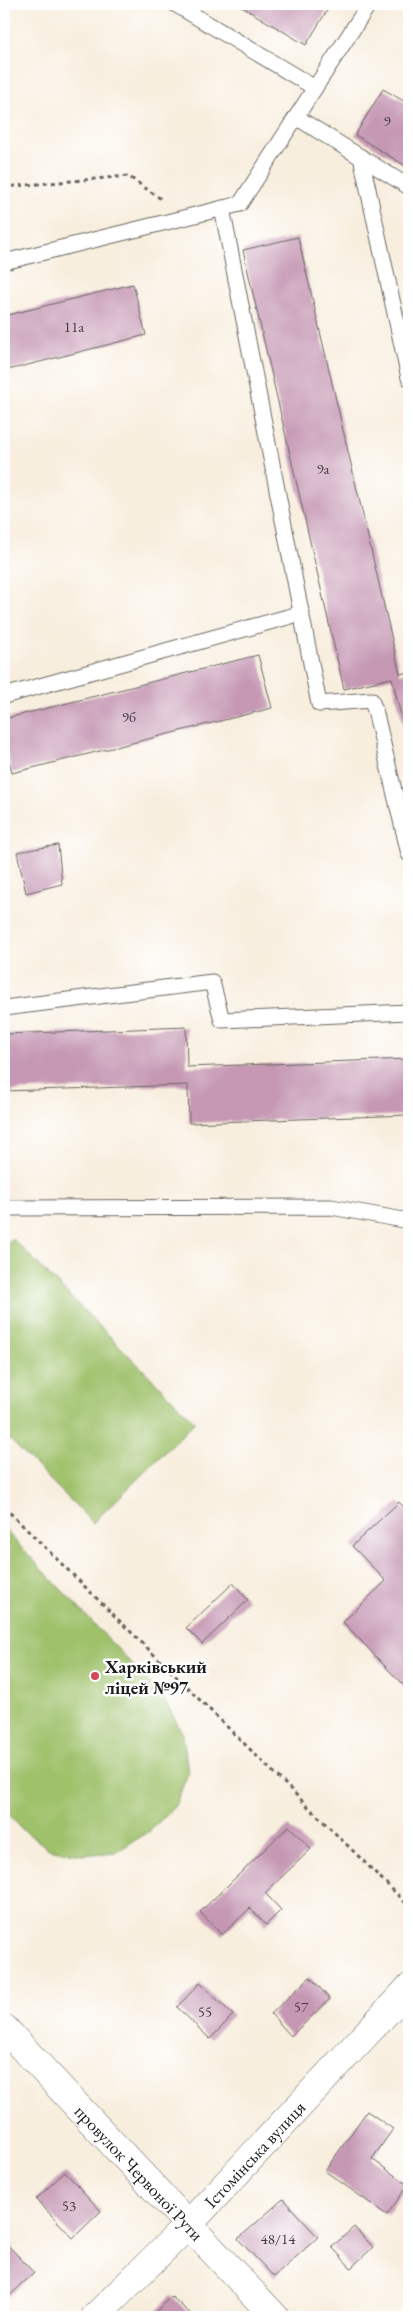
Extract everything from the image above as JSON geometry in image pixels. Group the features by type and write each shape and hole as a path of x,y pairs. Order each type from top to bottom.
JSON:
{"street":[{"name":"Істомінська вулиця","path":"95,2317 188,2225 409,1988"},
{"name":"провулок Червоної Рути","path":"4,2028 275,2317"}],"lane":[{"path":"175,4 315,88"},
{"path":"4,262 240,204 369,4"},
{"path":"296,117 409,187"},
{"path":"361,157 409,378"},
{"path":"222,208 319,704 371,700 409,854"},
{"path":"4,696 302,614"},
{"path":"4,1008 212,982 222,1020 409,1012"},
{"path":"4,1208 331,1208 409,1221"}],"path":[{"path":"4,187 128,176 187,217"},
{"path":"4,1507 409,1906"}],"green space":[{"path":"12,1238 195,1422 93,1523 4,1434 4,1246"},
{"path":"4,1529 162,1696 183,1734 188,1773 175,1806 150,1831 116,1852 81,1855 49,1849 22,1829 4,1809"}],"building":[{"path":"237,4 331,4 306,45"},
{"path":"383,89 409,104 409,168 355,135"},
{"path":"298,237 400,674 409,672 409,749 392,678 344,689 243,250"},
{"path":"133,284 146,335 4,371 4,316"},
{"path":"258,655 272,708 12,773 4,741 4,719"},
{"path":"58,845 62,884 26,893 17,852"},
{"path":"186,1027 187,1067 409,1059 409,1115 189,1123 188,1085 4,1091 4,1034"},
{"path":"399,1502 409,1513 409,1602 405,1606 409,1611 409,1679 403,1685 343,1622 386,1581 352,1546"},
{"path":"233,1583 248,1600 202,1644 186,1628"},
{"path":"289,1826 311,1849 265,1893 281,1910 266,1925 250,1908 222,1935 200,1912"},
{"path":"310,1977 330,1999 291,2036 271,2014"},
{"path":"200,1983 233,2015 210,2039 177,2007"},
{"path":"367,2111 393,2129 372,2159 408,2185 387,2215 325,2171"},
{"path":"65,2172 101,2211 73,2238 36,2199"},
{"path":"283,2199 318,2237 274,2277 238,2239"},
{"path":"354,2227 373,2247 351,2268 332,2247"},
{"path":"4,2241 34,2273 4,2301"},
{"path":"171,2296 194,2317 151,2317"}],"place":[{"name":"Харківський ліцей №97","path":"95,1676"}]}
